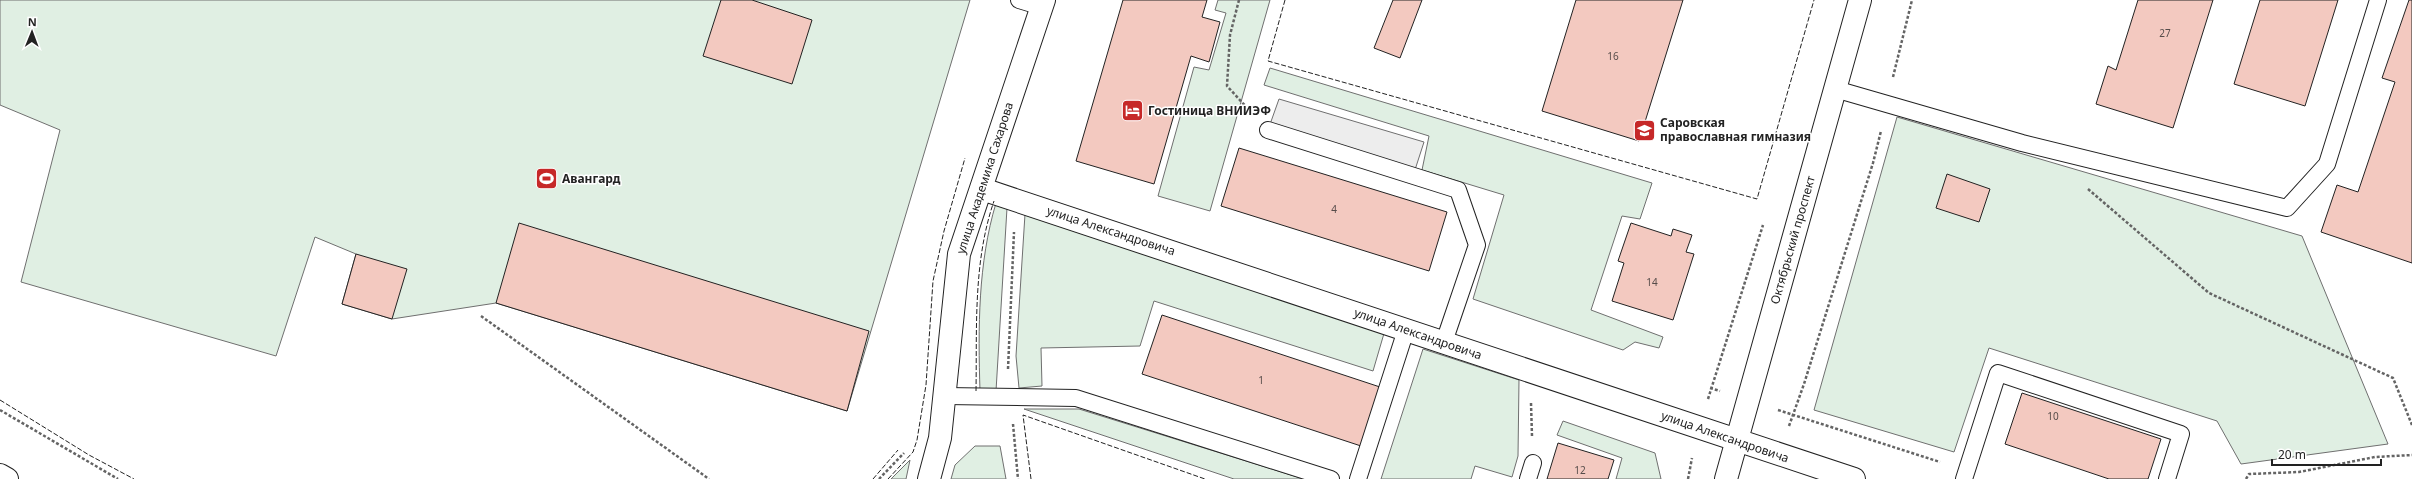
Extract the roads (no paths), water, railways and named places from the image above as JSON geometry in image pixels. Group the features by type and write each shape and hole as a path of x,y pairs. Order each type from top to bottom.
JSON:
{"street":[{"name":"Октябрьский проспект","path":"1726,479 1860,0"},
{"name":"улица Академика Сахарова","path":"929,479 940,438 959,254 1043,4"},
{"name":"улица Александровича","path":"982,189 1854,479"},
{"path":"0,475 7,479"}],"lane":[{"path":"1019,0 1043,4"},
{"path":"1835,89 2045,149 2286,208 2327,164 2378,0"},
{"path":"1268,130 1458,190 1477,245 1444,342"},
{"path":"1358,479 1406,330"},
{"path":"1966,475 1998,373 2181,434 2167,479"},
{"path":"945,396 1076,398 1331,479"},
{"path":"1528,479 1533,463"}],"place":[{"name":"Гостиница ВНИИЭФ","path":"1133,111"},
{"name":"Саровская православная гимназия","path":"1645,130"},
{"name":"Авангард","path":"547,179"}]}
